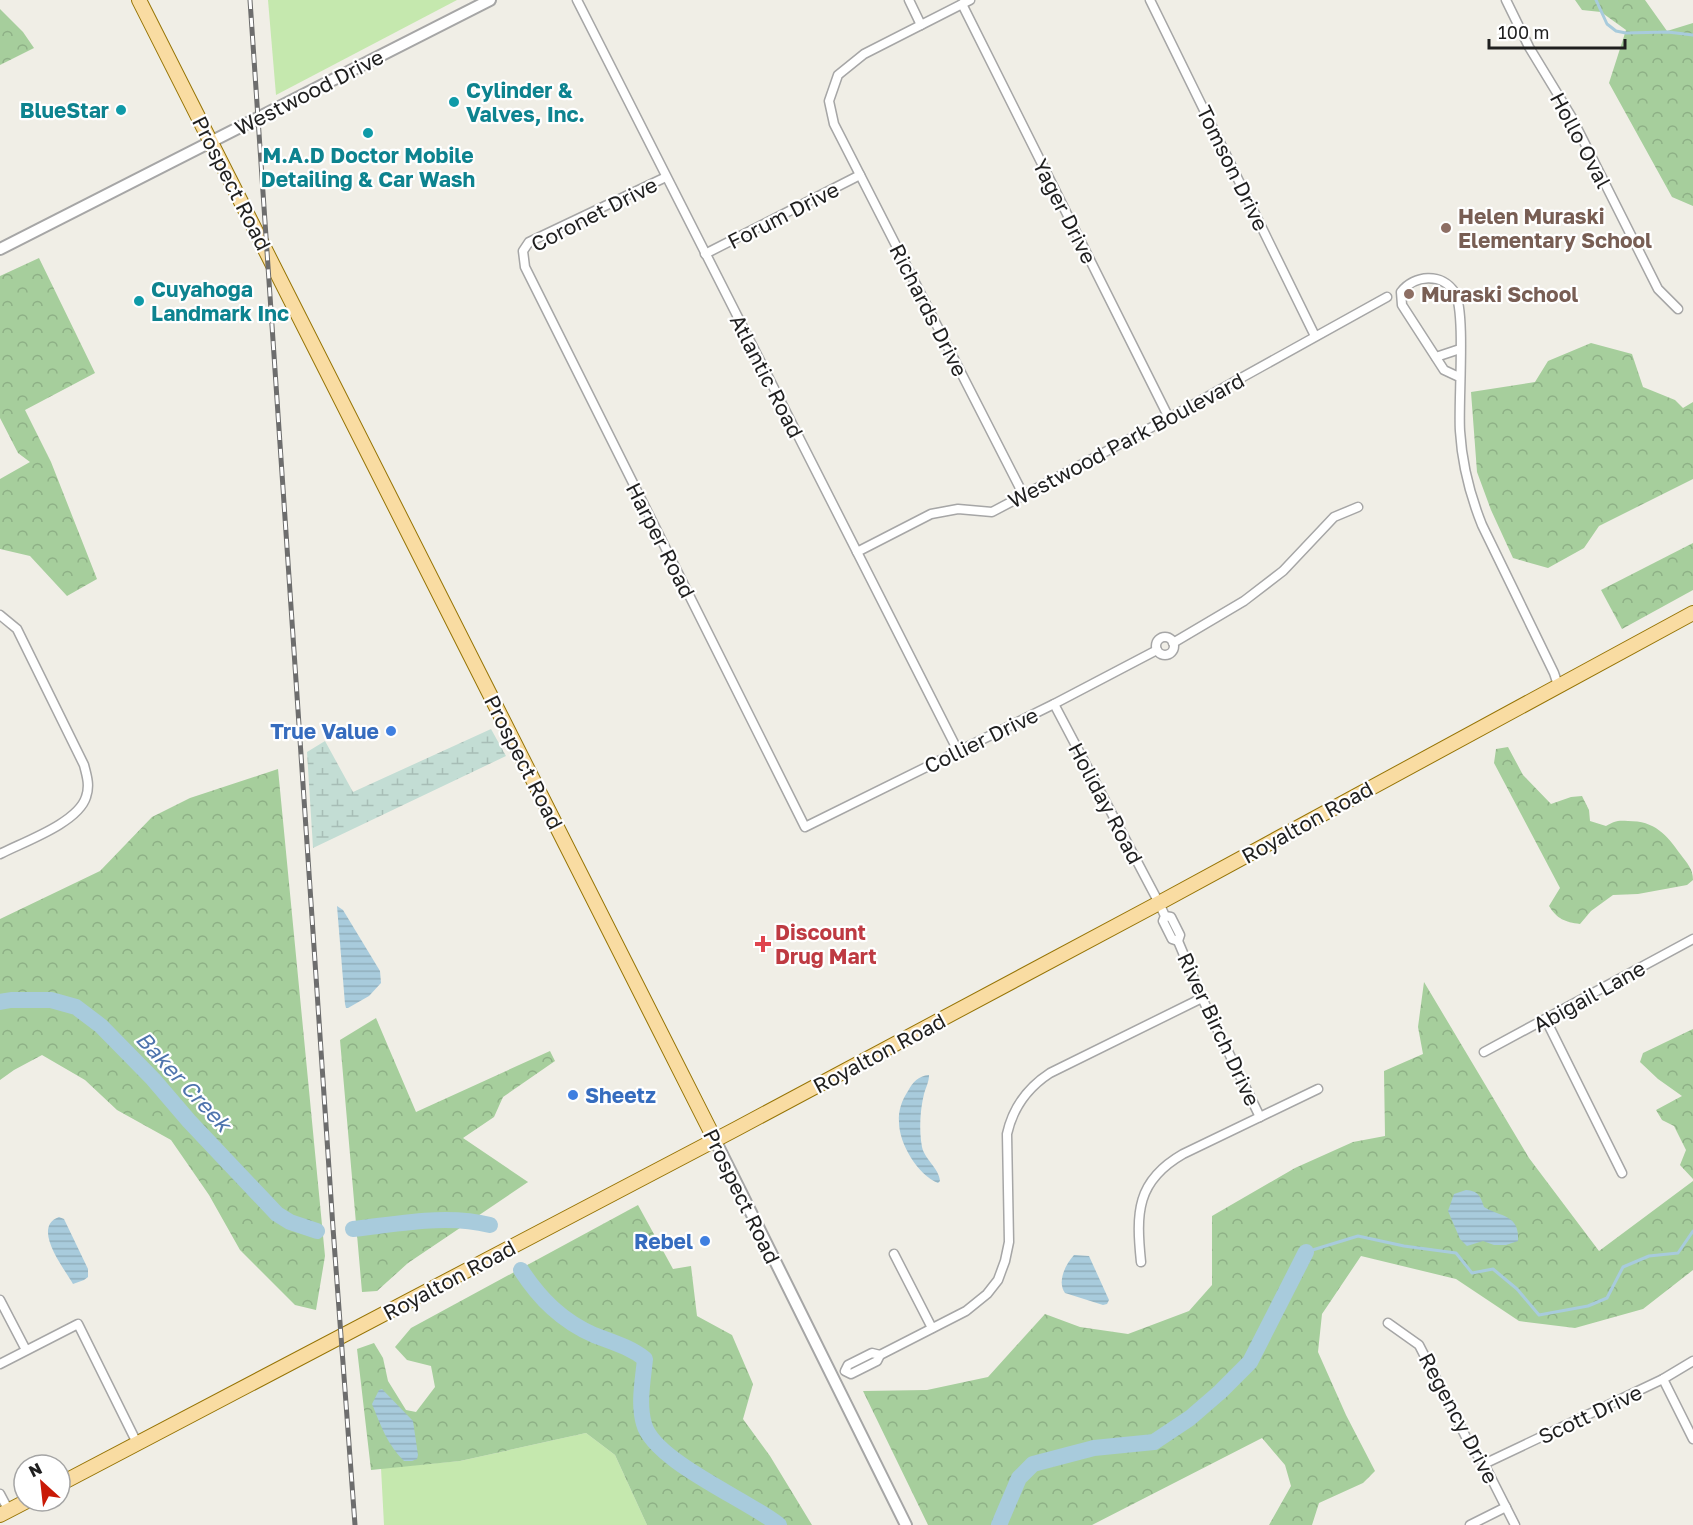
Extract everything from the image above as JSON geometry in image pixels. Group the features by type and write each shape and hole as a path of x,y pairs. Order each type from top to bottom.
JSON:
{"main road":[{"name":"Prospect Road","path":"139,0 715,1140"},
{"name":"Royalton Road","path":"72,1478 715,1140 1159,903 1693,613"}],"street":[{"name":"Westwood Drive","path":"0,249 210,141 268,115 490,0"},
{"name":"Atlantic Road","path":"577,0 958,751"},
{"path":"909,0 921,25 970,0"},
{"name":"Tomson Drive","path":"1150,0 1315,336"},
{"name":"Hollo Oval","path":"1506,0 1529,47 1571,116 1658,289 1678,309"},
{"name":"Yager Drive","path":"962,4 1169,418"},
{"name":"Richards Drive","path":"921,25 864,54 838,75 830,101 834,124 1024,496"},
{"name":"Forum Drive","path":"705,254 860,175"},
{"name":"Coronet Drive","path":"522,251 529,242 666,177"},
{"name":"Harper Road","path":"522,251 525,267 805,827"},
{"path":"1459,377 1444,370 1402,305 1401,292 1408,283 1422,278 1435,279 1448,285 1456,294 1459,305 1460,432 1473,502 1554,673 1558,686"},
{"name":"Westwood Park Boulevard","path":"857,552 932,514 958,509 992,512 1169,418 1387,297"},
{"path":"1436,357 1460,349"},
{"name":"Collier Drive","path":"1173,643 1244,602 1283,571 1334,517 1359,507"},
{"path":"0,615 18,629 31,653 84,765 88,783 85,801 69,819 0,854"},
{"name":"Collier Drive","path":"1161,638 1168,638 1173,643 1174,650 1169,655 1162,655 1157,650 1156,643 1161,638"},
{"name":"Collier Drive","path":"805,827 1054,704 1157,650"},
{"name":"Holiday Road","path":"1054,704 1159,903"},
{"name":"River Birch Drive","path":"1159,903 1165,916 1163,921 1172,939 1178,941 1202,998 1260,1117"},
{"name":"Abigail Lane","path":"1484,1052 1693,939"},
{"path":"832,1378 845,1371 848,1365 872,1353 880,1355 973,1306 993,1287 1002,1270 1009,1242 1007,1134 1011,1119 1023,1096 1050,1073 1202,998"},
{"path":"1546,1020 1622,1173"},
{"path":"1142,1262 1137,1221 1139,1211 1149,1186 1164,1167 1183,1154 1318,1089"},
{"name":"Prospect Road","path":"715,1140 906,1525"},
{"path":"894,1254 932,1329"},
{"path":"0,1300 26,1350"},
{"name":"Regency Drive","path":"1388,1323 1419,1345 1470,1445 1484,1464 1515,1525"},
{"path":"0,1364 78,1324 137,1443"},
{"name":"Scott Drive","path":"1484,1464 1663,1379 1693,1361"},
{"path":"1663,1379 1693,1439"},
{"path":"0,1494 4,1513"},
{"path":"1470,1525 1506,1507"}],"green space":[{"path":"268,0 457,0 276,95"},
{"path":"1575,0 1645,0 1667,31 1693,23 1693,206 1672,197 1609,83 1626,30 1601,12 1582,10"},
{"path":"0,9 23,32 34,48 0,65"},
{"path":"39,258 95,373 25,410 51,462 97,579 67,596 30,556 0,549 0,479 30,462 18,453 0,418 0,276"},
{"path":"1591,343 1632,354 1643,387 1675,400 1683,408 1693,402 1693,479 1599,526 1584,548 1548,568 1513,558 1491,510 1477,472 1471,392 1535,382 1548,361"},
{"path":"1693,543 1693,590 1622,629 1601,590"},
{"path":"491,729 506,756 313,848 307,752 325,741 353,792"},
{"path":"1508,747 1523,775 1551,804 1582,796 1589,810 1590,821 1606,826 1621,821 1646,823 1653,826 1676,848 1689,866 1693,880 1687,885 1638,894 1613,895 1591,911 1580,924 1558,917 1549,906 1560,888 1494,763 1496,749"},
{"path":"278,769 325,1256 316,1310 295,1305 240,1250 209,1195 171,1140 117,1110 85,1080 42,1055 0,1080 0,919 100,871 152,817 190,798"},
{"path":"1424,982 1529,1158 1599,1251 1693,1181 1693,1270 1643,1309 1575,1328 1519,1321 1456,1279 1361,1256 1322,1314 1318,1352 1346,1415 1375,1471 1363,1483 1319,1503 1312,1525 1269,1525 1291,1486 1285,1465 1262,1438 1092,1525 928,1525 863,1391 927,1390 988,1377 1045,1314 1080,1327 1128,1334 1189,1311 1212,1285 1212,1216 1295,1168 1353,1142 1385,1136 1384,1071 1423,1054 1418,1027"},
{"path":"376,1018 416,1112 550,1051 555,1061 503,1097 494,1117 463,1138 528,1182 408,1263 377,1291 362,1292 340,1040"},
{"path":"1693,1029 1693,1179 1680,1165 1686,1150 1674,1126 1662,1120 1656,1110 1682,1096 1658,1079 1640,1062 1643,1053"},
{"path":"638,1205 673,1269 691,1266 697,1316 732,1335 753,1384 743,1419 770,1456 812,1525 647,1525 615,1455 586,1433 460,1461 371,1470 357,1349 374,1343 383,1358 388,1381 406,1410 416,1412 435,1387 431,1366 407,1360 395,1347 411,1328"},
{"path":"586,1433 615,1455 647,1525 384,1525 381,1468 460,1461"}],"shaded area":[{"path":"337,906 343,910 380,971 381,983 369,996 348,1008 345,1004"},
{"path":"929,1075 920,1120 920,1134 924,1152 939,1176 938,1183 923,1173 911,1158 902,1140 899,1122 901,1106 910,1088 919,1078"},
{"path":"1466,1190 1478,1194 1484,1207 1512,1221 1518,1232 1518,1241 1506,1245 1494,1245 1483,1241 1467,1246 1460,1239 1448,1211 1454,1194"},
{"path":"59,1217 64,1219 88,1269 88,1277 73,1284 57,1258 49,1238 48,1229 51,1222"},
{"path":"1074,1255 1089,1256 1109,1300 1107,1304 1103,1305 1065,1293 1062,1284 1063,1274"},
{"path":"382,1389 413,1421 417,1459 404,1461 393,1449 385,1434 372,1404 379,1390"}],"waterway":[{"path":"1596,0 1607,24 1616,31 1693,35"},
{"name":"Baker Creek","path":"0,1002 51,1000 76,1007 101,1026 153,1079 189,1121 277,1214 290,1222 317,1231"},
{"name":"Baker Creek","path":"353,1229 439,1220 490,1225"},
{"path":"1306,1252 1358,1236 1404,1246 1456,1253 1472,1273 1493,1269 1517,1289 1539,1315 1588,1306 1607,1298 1623,1267 1649,1256 1678,1253 1693,1231"},
{"name":"Baker Creek","path":"999,1525 1019,1478 1033,1464 1094,1448 1154,1442 1190,1418 1220,1392 1250,1362 1306,1252"},
{"name":"Baker Creek","path":"521,1270 544,1300 562,1316 582,1329 627,1348 645,1359 642,1416 651,1438 665,1452 703,1479 779,1525"}],"railway":[{"path":"250,0 355,1525"}],"place":[{"name":"Cylinder & Valves, Inc.","path":"454,102"},
{"name":"BlueStar","path":"121,110"},
{"name":"M.A.D Doctor Mobile Detailing & Car Wash","path":"368,133"},
{"name":"Helen Muraski Elementary School","path":"1446,228"},
{"name":"Muraski School","path":"1409,294"},
{"name":"Cuyahoga Landmark Inc","path":"139,301"},
{"name":"True Value","path":"391,731"},
{"name":"Discount Drug Mart","path":"763,944"},
{"name":"Sheetz","path":"573,1095"},
{"name":"Rebel","path":"705,1241"}]}
